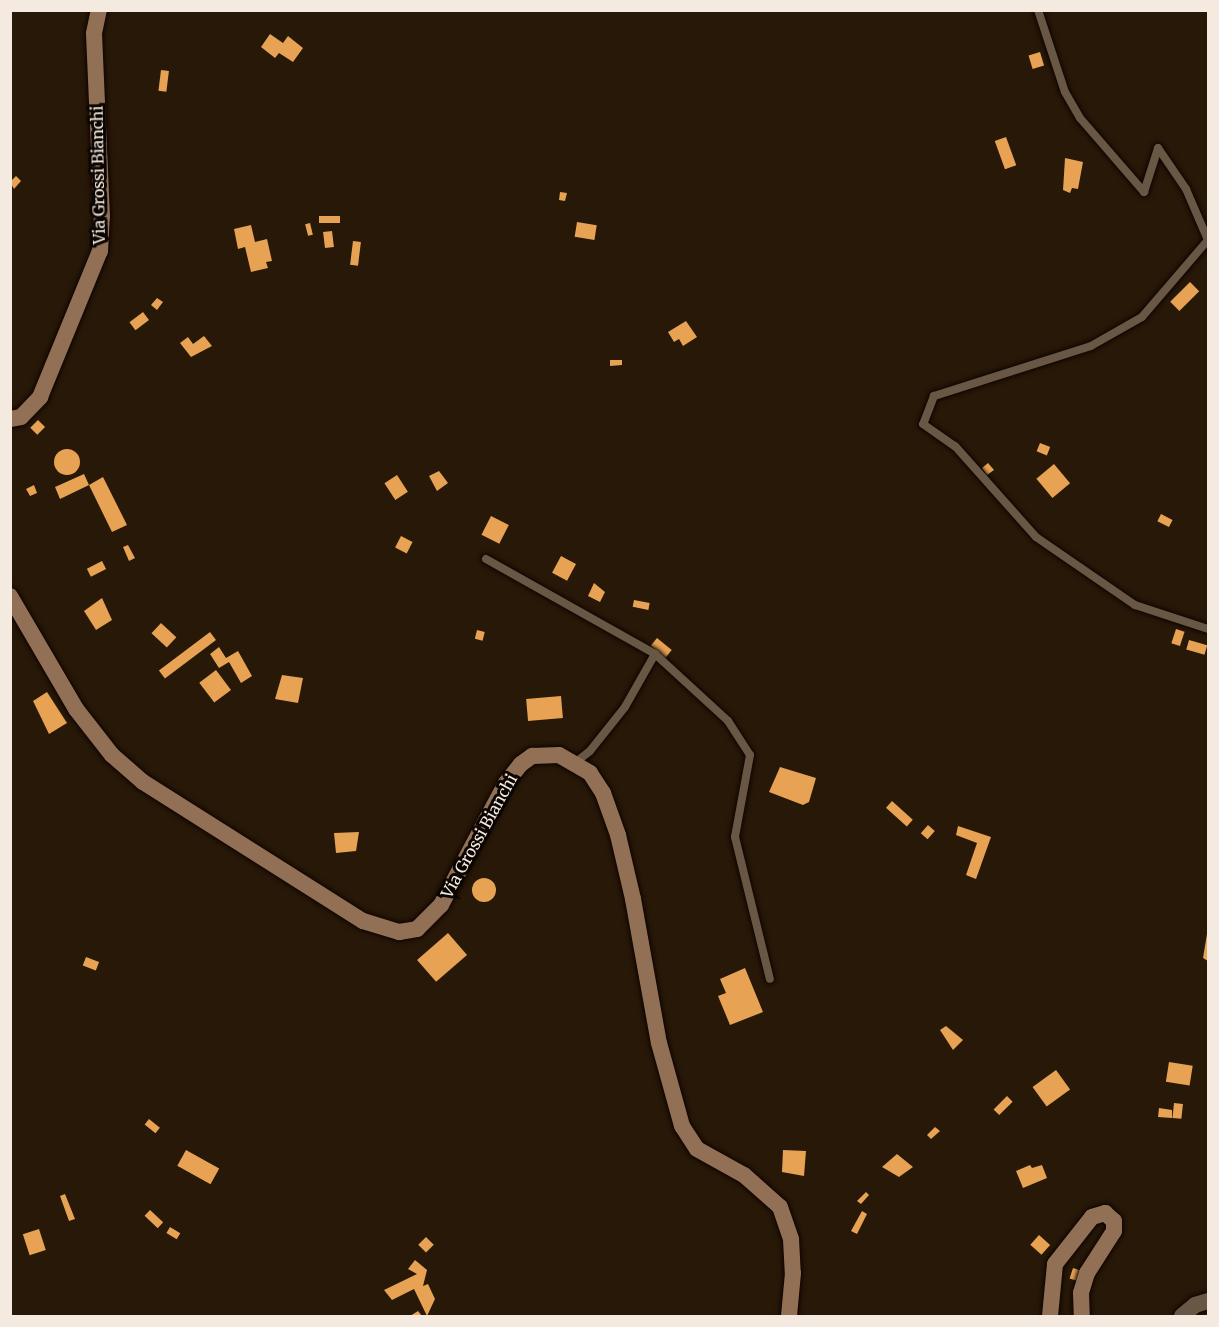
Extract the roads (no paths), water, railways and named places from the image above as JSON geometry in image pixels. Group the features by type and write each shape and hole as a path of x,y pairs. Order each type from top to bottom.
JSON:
{"main road":[{"name":"Via Grossi Bianchi","path":"10,419 21,417 40,397 100,251 102,218 94,33 99,10"},
{"name":"Via Grossi Bianchi","path":"10,596 76,710 112,755 143,782 363,921 399,932 417,929 441,905 506,783 521,764 532,756 545,754 576,762"},
{"path":"576,762 603,793 618,836 633,899 659,1043 682,1126 697,1149 744,1175 780,1206 791,1239 794,1273 789,1317"},
{"path":"1050,1317 1055,1264 1092,1217 1105,1213 1114,1221 1114,1231 1087,1273 1081,1293 1082,1317"}],"street":[{"path":"1182,1317 1195,1305 1209,1301"}],"lane":[{"path":"1038,10 1065,92 1080,118 1144,192 1158,148 1186,189 1208,240 1142,317 1091,346 934,396 923,424 955,446 1036,537 1135,605 1209,629"},
{"path":"486,559 655,654 728,721 750,755 735,837 770,979"},
{"path":"576,762 590,752 625,707 655,654"}]}
